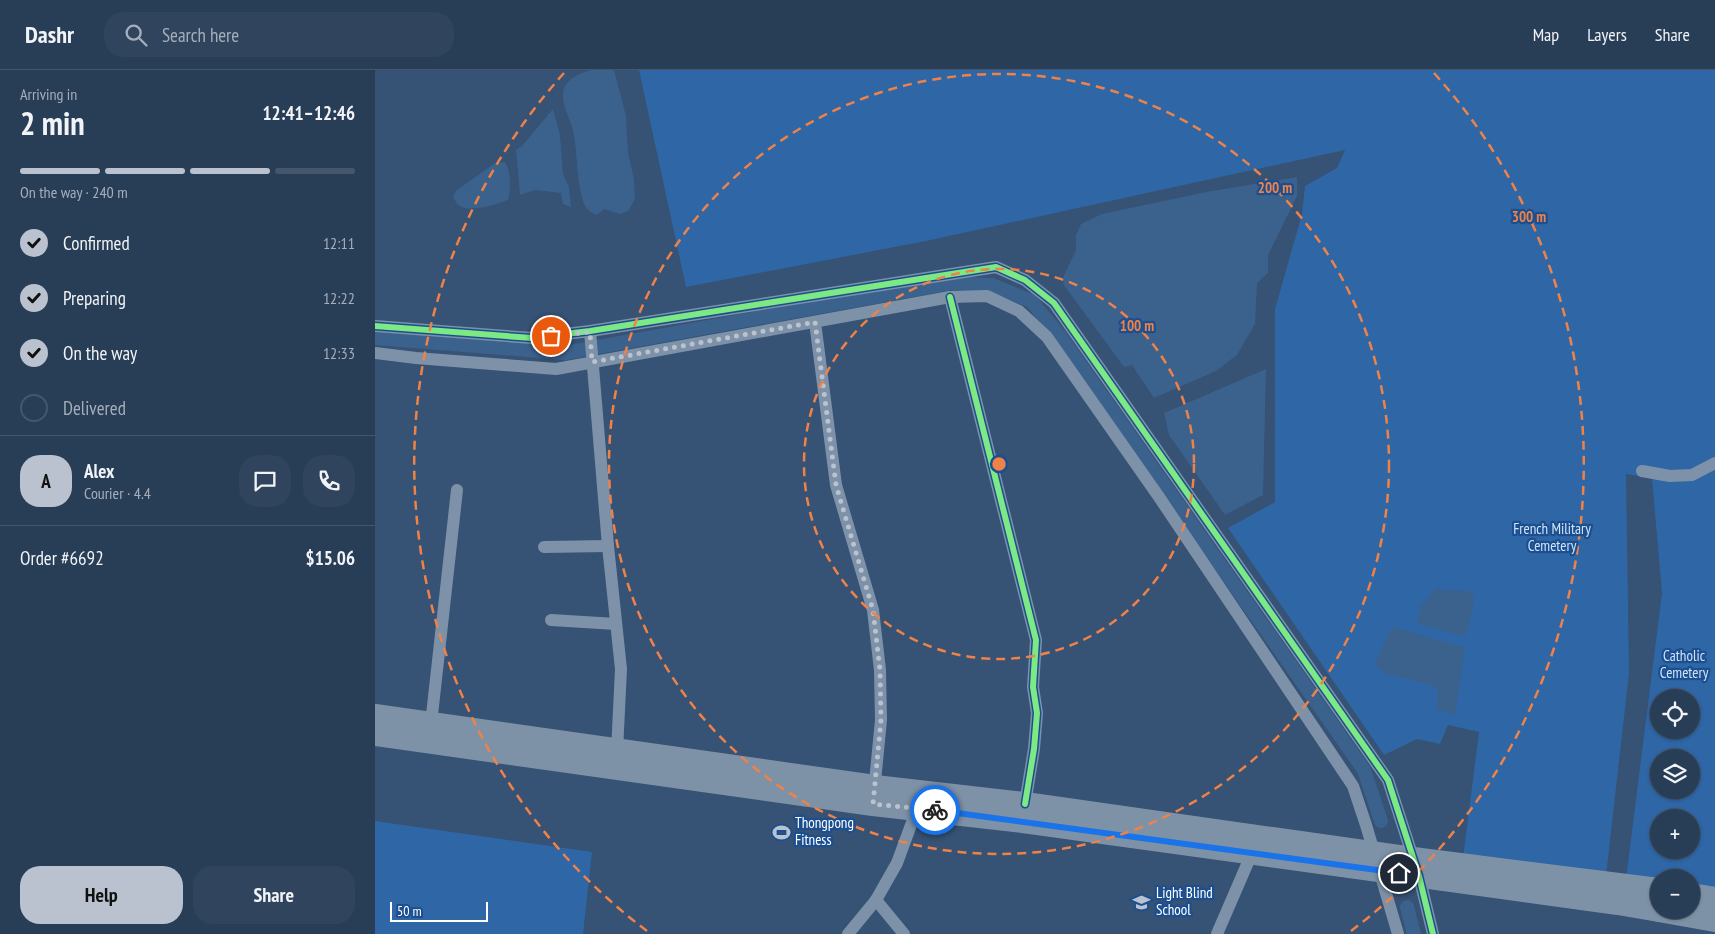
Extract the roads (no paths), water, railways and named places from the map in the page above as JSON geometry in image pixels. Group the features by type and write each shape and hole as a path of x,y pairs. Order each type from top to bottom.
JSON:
{"highway":[{"path":"375,716 617,751 874,796"},
{"path":"375,734 874,796 919,800 1025,804 1377,862 1650,889"},
{"path":"919,800 1253,853 1377,862"},
{"path":"1416,867 1650,909"},
{"path":"1700,896 1715,899"},
{"path":"1700,917 1715,920"}],"street":[{"path":"375,326 532,338 590,334 996,267 1025,280 1054,303 1388,780 1416,867 1433,934"},
{"path":"375,353 556,369 592,358 815,322 950,297 987,296 1019,311 1047,337 1159,497 1353,786 1397,934"},
{"path":"950,297 1036,640 1033,686 1037,713 1034,749 1025,804"},
{"path":"815,322 836,485 873,610 880,670 881,720 874,796"},
{"path":"590,334 608,546 621,670 617,751"},
{"path":"1641,471 1670,476 1692,476 1715,463"},
{"path":"431,724 457,490"},
{"path":"544,547 608,546"},
{"path":"551,620 616,624"},
{"path":"849,934 876,900 897,863 919,800"},
{"path":"1217,934 1253,853"},
{"path":"876,900 904,934"}],"waterway":[{"path":"375,338 565,353 951,283 992,285 1031,301 1060,336 1364,770 1381,821"},
{"path":"1407,907 1414,934"}],"place":[{"name":"Thongpong Fitness","path":"781,832"},
{"name":"Light Blind School","path":"1142,902"}],"park label":[{"name":"French Military Cemetery","path":"1552,538"},
{"name":"Catholic Cemetery","path":"1684,664"}]}
